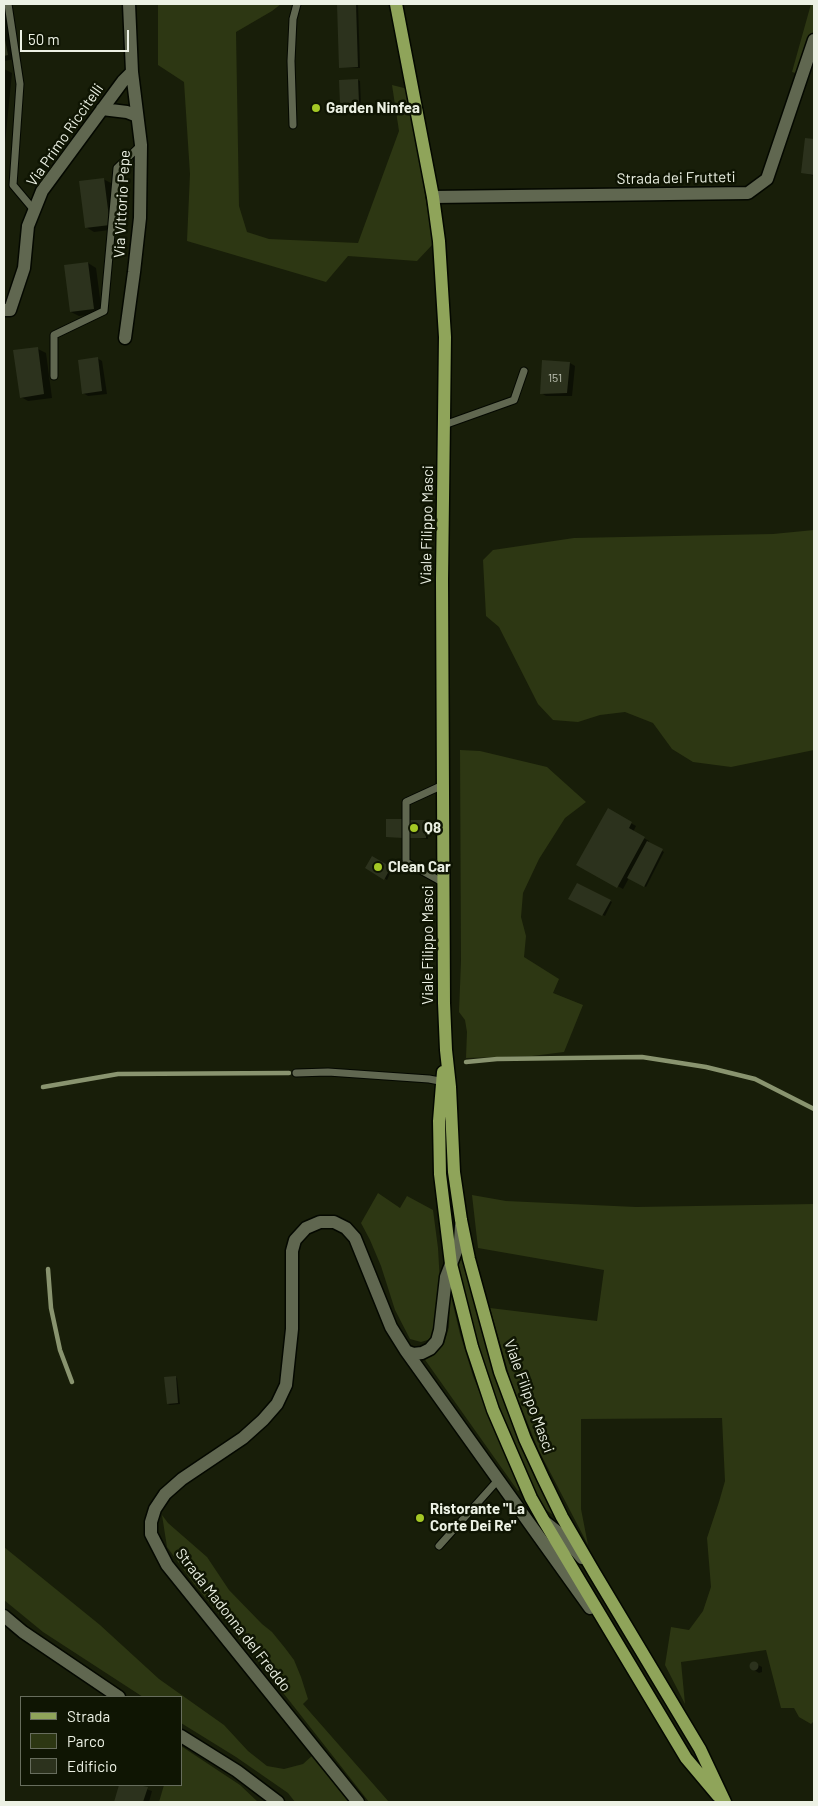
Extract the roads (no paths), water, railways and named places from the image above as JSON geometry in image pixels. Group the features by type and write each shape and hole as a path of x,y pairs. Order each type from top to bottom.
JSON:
{"main road":[{"path":"130,4 132,72"},
{"name":"Viale Filippo Masci","path":"396,4 433,197 439,241 445,338 442,580 446,1082 454,1172 461,1220 497,1362 542,1478 594,1572 700,1749 724,1802"},
{"name":"Strada dei Frutteti","path":"433,197 748,193 767,179 814,40"},
{"name":"Via Primo Riccitelli","path":"4,310 10,310 24,268 28,226 42,191 123,81 132,72"},
{"name":"Via Vittorio Pepe","path":"125,338 139,227 141,145 132,72"},
{"path":"102,109 127,112 137,116"},
{"name":"Viale Filippo Masci","path":"446,1082 438,1121 440,1174 452,1264 472,1347 493,1410 531,1498 619,1648 686,1758 724,1802"},
{"name":"Viale Filippo Masci","path":"452,1264 460,1241 461,1220"},
{"name":"Strada Madonna del Freddo","path":"358,1802 167,1565 151,1534 151,1522 155,1509 165,1494 243,1438 264,1420 277,1404 286,1385 292,1329 292,1251 295,1240 312,1224 326,1221 340,1224 350,1232 358,1245 391,1327 406,1351 619,1648"},
{"path":"406,1351 413,1354 422,1353 430,1349 437,1341 446,1277 452,1264"},
{"name":"Strada Madonna del Freddo","path":"498,1480 544,1520"},
{"name":"Viale Filippo Masci","path":"544,1520 564,1537 594,1572"},
{"path":"4,1616 23,1632 118,1696"},
{"path":"4,1624 23,1632"},
{"path":"182,1737 237,1770 278,1802"}],"lane":[{"path":"8,4 20,84 13,185 34,210"},
{"path":"293,126 291,61 293,19 297,4"},
{"path":"54,376 54,335 104,311 118,168 141,145"},
{"path":"444,425 514,400 524,371"},
{"path":"443,785 406,802 406,862 444,883"},
{"path":"296,1073 328,1072 429,1079 446,1082"},
{"path":"439,1546 498,1480"}],"waterway":[{"path":"466,1062 497,1059 642,1057 706,1067 755,1079 814,1109"},
{"path":"43,1087 118,1074 289,1073"},
{"path":"48,1269 51,1308 60,1350 72,1382"}],"place":[{"name":"Garden Ninfea","path":"316,108"},
{"name":"Q8","path":"414,828"},
{"name":"Clean Car","path":"378,867"},
{"name":"Ristorante \"La Corte Dei Re\"","path":"420,1518"}]}
